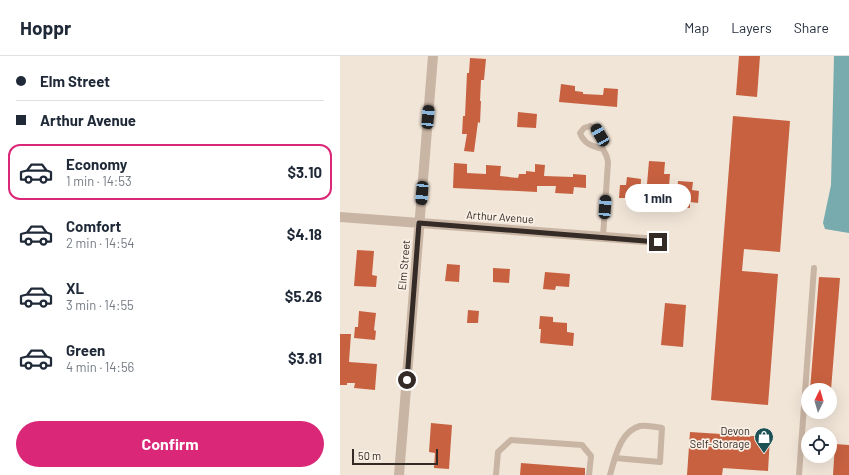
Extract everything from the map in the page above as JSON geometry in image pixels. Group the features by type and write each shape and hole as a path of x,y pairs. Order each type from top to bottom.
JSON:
{"street":[{"name":"Elm Street","path":"399,475 433,56"},
{"name":"Arthur Avenue","path":"340,217 658,242"}],"lane":[{"path":"603,149 606,153 608,162 603,237"},
{"path":"799,475 814,268"},
{"path":"610,475 615,458 620,444 629,432 641,426 662,428 660,462 615,458"},
{"path":"496,475 498,452 510,440 582,445 591,456 590,475"}],"water":[{"path":"834,56 849,56 849,233 825,229 823,223 831,185"}],"building":[{"path":"739,56 760,56 757,97 736,95"},
{"path":"470,58 486,59 484,80 481,80 480,123 478,122 474,152 464,151 467,134 462,134 463,116 465,116 467,73 469,73"},
{"path":"561,84 575,86 575,91 583,92 583,94 603,95 604,88 618,89 617,107 559,102"},
{"path":"518,112 537,114 536,128 517,127"},
{"path":"733,116 790,121 780,252 744,249 742,271 778,274 768,405 711,400"},
{"path":"649,161 665,162 664,174 670,174 669,186 647,184"},
{"path":"454,163 467,164 467,173 486,174 486,165 501,166 500,176 518,178 519,174 526,174 526,171 535,172 535,164 545,165 544,176 573,177 573,174 586,175 586,188 574,187 573,194 555,193 556,186 537,186 537,192 453,188"},
{"path":"627,177 641,179 640,203 625,202 626,198 619,198 620,185 626,185"},
{"path":"678,181 693,182 692,190 699,191 698,203 690,202 690,208 676,207"},
{"path":"357,250 374,251 372,275 377,276 376,287 354,286"},
{"path":"447,264 460,265 459,282 445,281"},
{"path":"493,268 510,269 509,283 493,282"},
{"path":"545,272 570,274 569,287 556,286 555,290 543,289"},
{"path":"819,277 840,278 832,383 811,383"},
{"path":"665,303 686,305 683,347 661,345"},
{"path":"468,310 479,311 478,323 467,323"},
{"path":"359,311 376,313 374,330 376,331 375,340 354,338 355,327 358,327"},
{"path":"540,316 553,317 553,322 567,323 567,332 574,333 573,346 540,343"},
{"path":"340,334 351,334 349,362 377,364 375,390 354,388 355,383 340,385"},
{"path":"431,423 452,425 449,469 434,468 435,453 429,452"},
{"path":"690,432 770,437 768,471 723,468 722,475 687,475"},
{"path":"837,444 849,445 849,475 833,475 834,463 837,463"},
{"path":"521,463 585,468 585,475 520,475"}],"place":[{"name":"Devon Self-Storage","path":"764,454"}],"route":[{"path":"407,380 419,223 658,242"}]}
